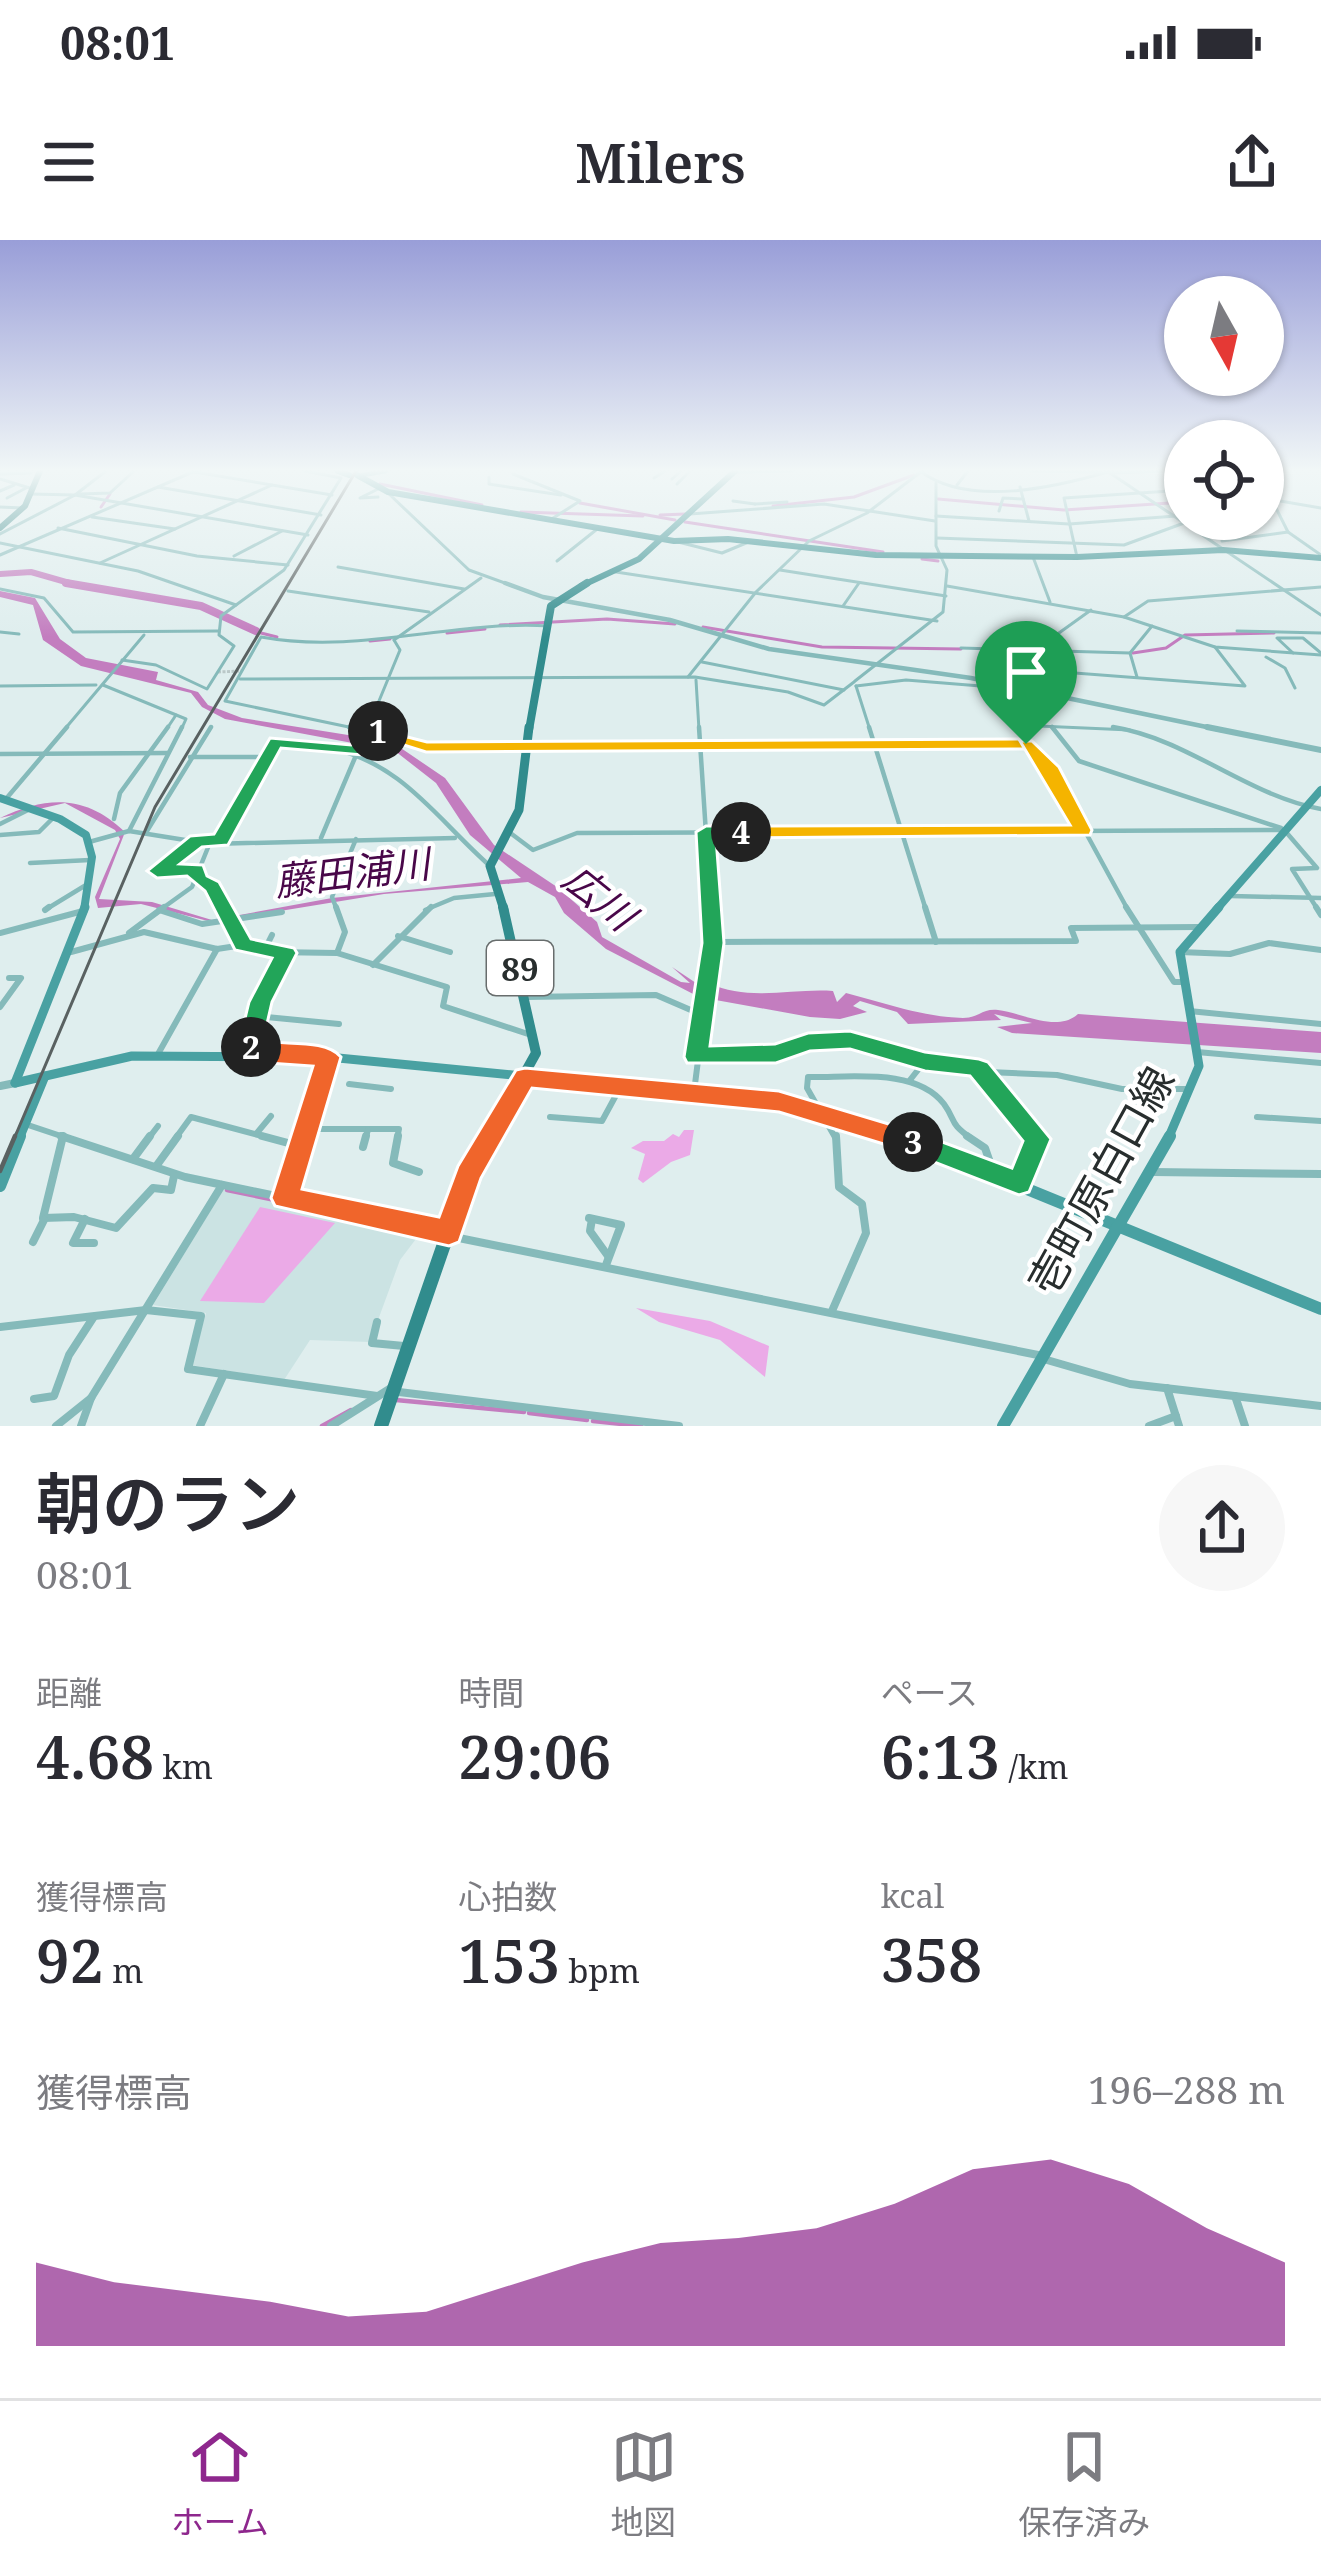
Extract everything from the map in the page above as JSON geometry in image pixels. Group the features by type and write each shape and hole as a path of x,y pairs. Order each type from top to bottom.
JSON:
{"main road":[{"path":"577,526 677,542 751,541 801,550 901,555 1077,557 1231,550 1321,556"},
{"path":"490,863 519,811 535,678 556,601 616,572 676,526"},
{"path":"1180,952 1321,790"},
{"path":"2,802 85,833 90,860 88,910 15,1083"},
{"name":"89","path":"381,1426 468,1175 536,1053 490,863"},
{"name":"壱町原白口線","path":"1003,1426 1152,1172 1193,1089 1197,1050 1180,952"},
{"path":"15,1083 115,1058 250,1054 328,1057 694,1092 826,1112 993,1171 1119,1228 1321,1309"},
{"path":"0,1186 46,1075"}],"street":[{"path":"0,555 62,526"},
{"path":"157,526 175,529"},
{"path":"100,563 181,526"},
{"path":"253,526 308,535"},
{"path":"120,661 156,665 206,689 234,646 226,645 219,632 221,616 288,565 313,526"},
{"path":"426,526 482,578 556,601 1321,750"},
{"path":"694,1092 700,1014 713,943 692,677 756,592 801,550 843,526"},
{"path":"855,684 937,621 947,586 936,526"},
{"path":"1070,526 1077,557"},
{"path":"1285,526 1321,556"},
{"path":"58,528 288,565"},
{"path":"557,561 596,530"},
{"path":"937,538 1124,545 1164,530"},
{"path":"230,559 282,531"},
{"path":"1219,541 1288,532"},
{"path":"677,542 722,554 751,541"},
{"path":"1219,541 1321,615"},
{"path":"0,542 100,563 236,605"},
{"path":"1124,545 1125,556"},
{"path":"901,555 930,560"},
{"path":"1033,557 1051,602"},
{"path":"338,567 464,589"},
{"path":"780,570 946,596"},
{"path":"616,572 937,621"},
{"path":"394,640 482,578"},
{"path":"843,606 859,583"},
{"path":"947,586 1124,616 1215,647 1261,654 1321,654"},
{"path":"1124,616 1148,601 1321,587"},
{"path":"0,589 44,598 73,632 219,632"},
{"path":"288,591 429,613"},
{"path":"1027,668 1035,651 1091,610"},
{"path":"549,626 519,623 394,640 299,644 261,637 225,700 260,712 426,747 1026,744"},
{"path":"1130,653 1152,626"},
{"path":"0,632 19,634"},
{"path":"2,802 146,632"},
{"path":"1237,632 1321,633"},
{"path":"1294,654 1276,638 1303,638 1321,654"},
{"path":"320,839 400,650 394,640"},
{"path":"240,679 692,677 788,692 824,705 855,684 906,680 991,683 1011,668 1245,686 1215,647"},
{"path":"961,648 1130,653"},
{"path":"1130,653 1137,677"},
{"path":"1261,654 1285,668 1295,688"},
{"path":"700,662 844,689"},
{"path":"991,683 1026,744 1050,767 1136,926 1174,982 1184,982"},
{"path":"0,686 100,684 186,719 129,830"},
{"path":"855,684 936,942"},
{"path":"114,819 121,793 176,715"},
{"path":"1016,725 1144,733 1202,759 1228,778 1306,807 1321,808"},
{"path":"147,831 211,726"},
{"path":"1052,726 1079,760 1286,831 1315,861 1317,868 1292,869 1321,915"},
{"path":"221,840 276,742 357,750 398,772 455,838 490,863"},
{"path":"0,754 168,753"},
{"path":"190,758 266,757"},
{"path":"0,824 28,809"},
{"path":"0,836 39,832 53,818"},
{"path":"89,842 129,830 210,844 221,840 455,838"},
{"path":"508,834 533,850 577,833 1286,831"},
{"path":"337,953 345,932 332,897 356,839"},
{"path":"196,870 157,871 197,841"},
{"path":"197,880 196,870 210,844"},
{"path":"30,862 90,860"},
{"path":"71,952 129,933 197,880"},
{"path":"197,880 212,886 243,945"},
{"path":"44,910 91,883"},
{"path":"373,965 440,899 500,894"},
{"path":"1231,896 1321,898"},
{"path":"0,933 88,910"},
{"path":"159,910 202,924 282,912"},
{"path":"713,943 1076,941 1070,928 1201,927"},
{"path":"129,933 217,949 243,945 286,953 337,953 417,981 437,980 447,987 443,1006 462,1018 498,1018 533,1036"},
{"path":"264,951 272,935"},
{"path":"398,936 450,952"},
{"path":"1180,952 1230,954 1269,943 1321,950"},
{"path":"158,1055 217,949"},
{"path":"250,1054 256,1016 286,953"},
{"path":"0,1007 21,978 8,978"},
{"path":"526,997 656,995 700,1014"},
{"path":"1190,1014 1321,1024"},
{"path":"256,1016 339,1024"},
{"path":"696,1057 776,1053 808,1042 850,1040 925,1061 1047,1079 1057,1075 1122,1089 1193,1089"},
{"path":"1197,1050 1321,1063"},
{"path":"285,1198 328,1057"},
{"path":"910,1080 925,1061"},
{"path":"979,1069 1037,1139 1019,1183"},
{"path":"832,1311 866,1233 862,1204 838,1187 836,1130 807,1088 808,1077 910,1080 944,1104 950,1124 985,1148 993,1171"},
{"path":"0,1086 15,1083"},
{"path":"349,1084 391,1089"},
{"path":"550,1117 602,1120 621,1085"},
{"path":"256,1134 271,1116"},
{"path":"156,1167 191,1117 304,1143"},
{"path":"1257,1117 1321,1120"},
{"path":"25,1124 222,1185 448,1234 607,1260 1042,1357 1122,1382 1321,1406"},
{"path":"133,1160 158,1126"},
{"path":"304,1143 317,1129 399,1129 393,1163 419,1172"},
{"path":"363,1147 368,1130"},
{"path":"33,1242 44,1218 63,1136"},
{"path":"1152,1172 1321,1174"},
{"path":"44,1218 85,1219 116,1228 153,1188 171,1190 175,1173"},
{"path":"82,1426 92,1399 222,1185"},
{"path":"85,1219 74,1243 94,1243"},
{"path":"590,1219 621,1225 607,1260 590,1231 590,1219"},
{"path":"0,1327 146,1310 201,1316 188,1369 377,1396"},
{"path":"34,1399 54,1396 69,1355 95,1316"},
{"path":"377,1322 372,1343 410,1347"},
{"path":"200,1426 224,1374"},
{"path":"332,1426 394,1388 679,1426"},
{"path":"1149,1426 1177,1421 1167,1388"},
{"path":"1234,1396 1246,1426"},
{"path":"56,1426 92,1399"}],"shaded area":[{"path":"0,591 35,598 60,639 86,658 158,672 156,680 198,692 208,705 242,718 392,742 445,778 494,845 557,887 597,922 602,937 681,982 690,983 672,967 702,987 709,983 755,993 833,991 837,1002 846,993 948,1017 968,1018 993,1010 1050,1022 1078,1014 1321,1032 1321,1053 1012,1033 997,1027 1032,1023 994,1014 1001,1020 908,1024 897,1012 860,1001 853,1006 867,1012 840,1019 699,997 606,949 564,913 555,897 528,882 384,894 212,922 141,904 98,908 95,897 120,839 115,830 65,803 0,818 50,803 65,802 95,811 125,832 99,899 152,902 212,920 332,898 521,878 470,835 436,783 395,751 225,719 202,707 191,693 81,666 43,640 33,605 0,597"},
{"path":"684,1130 694,1130 690,1155 671,1162 643,1183 638,1179 645,1154 631,1148 643,1141 664,1141 673,1134 679,1137"},
{"path":"223,1190 422,1231 400,1260 370,1342 310,1340 284,1380 191,1365 206,1313 153,1305"},
{"path":"260,1207 335,1223 264,1303 200,1301"},
{"path":"636,1308 710,1321 769,1346 765,1377 720,1340 659,1322"}],"waterway":[{"path":"714,526 883,552"},
{"path":"922,559 938,561"},
{"path":"0,574 31,572 75,584"},
{"path":"66,583 75,584"},
{"path":"75,584 201,606 256,631"},
{"path":"75,584 80,586"},
{"path":"500,625 607,619 675,624"},
{"path":"703,627 822,647 961,649"},
{"path":"447,633 485,629"},
{"path":"261,633 277,637"},
{"path":"1133,653 1166,648 1185,635 1274,633"},
{"path":"370,641 390,639"},
{"path":"989,650 1021,651"},
{"path":"227,1190 401,1226"},
{"path":"396,1400 524,1412"},
{"path":"322,1426 351,1410"},
{"path":"529,1413 587,1420"},
{"path":"593,1421 641,1426"}],"tunnel":[{"path":"218,672 242,671"}],"railway":[{"path":"14,1139 155,807 323,526"},
{"path":"0,1171 15,1136"}],"route":[{"path":"367,729 426,747 1026,744 1050,767 1083,830 706,832 713,943 696,1057 776,1053 808,1042 850,1040 861,1047 979,1069 1037,1139 1019,1183 826,1112 779,1101 525,1078 468,1175 449,1232 285,1198 328,1057 250,1054 260,1002 286,953 243,945 212,886 197,880 196,870 157,871 197,841 221,840 276,742 357,751 367,729"}],"water label":[{"name":"藤田浦川","path":"352,871"},
{"name":"広川","path":"600,896"}]}
